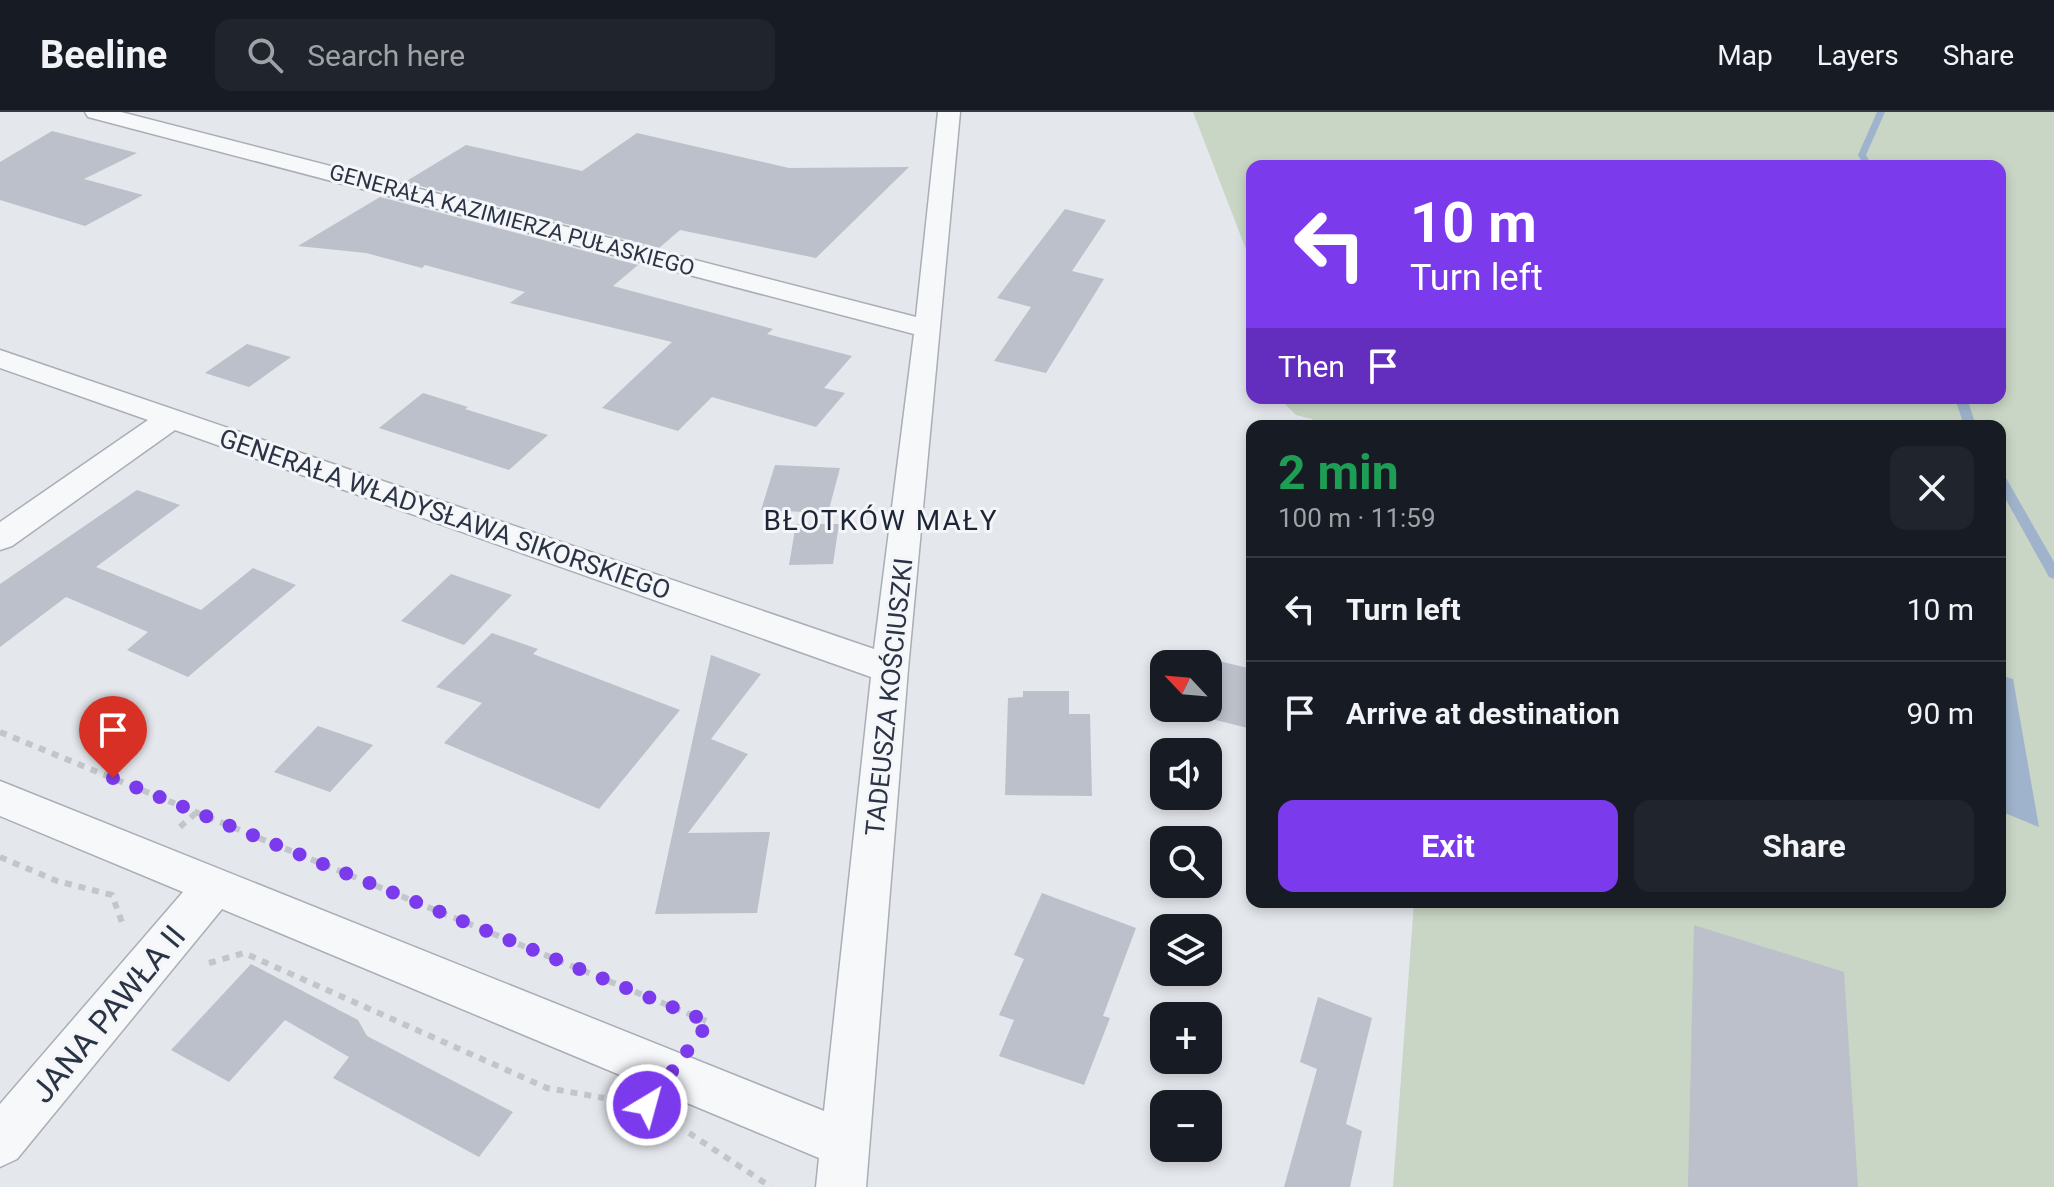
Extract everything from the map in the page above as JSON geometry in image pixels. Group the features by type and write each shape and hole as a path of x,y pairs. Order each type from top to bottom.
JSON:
{"street":[{"name":"GENERAŁA KAZIMIERZA PUŁASKIEGO","path":"96,112 928,329"},
{"name":"TADEUSZA KOŚCIUSZKI","path":"841,1187 890,669 949,112"},
{"name":"GENERAŁA WŁADYSŁAWA SIKORSKIEGO","path":"0,358 890,669"},
{"path":"0,538 170,419"},
{"path":"0,798 845,1144"},
{"name":"JANA PAWŁA II","path":"0,1142 215,886"}],"path":[{"path":"0,732 709,1022 672,1073"},
{"path":"0,857 57,881 112,895 127,936 155,958 202,966 244,953 547,1088 618,1100"},
{"path":"684,1130 771,1187"}],"green space":[{"path":"1193,112 2054,112 2054,1187 1393,1187 1414,908 2006,908 2006,420 1312,420 1296,415 1285,404 2006,404 2006,160 1246,160 1246,249"}],"water":[{"path":"2006,677 2013,679 2039,827 2006,813"}],"building":[{"path":"52,131 137,153 84,179 143,195 85,226 0,200 0,162"},
{"path":"637,133 789,168 909,167 816,258 680,230 659,248 405,182 466,145 582,171"},
{"path":"380,197 638,265 613,286 773,329 767,334 852,356 824,388 845,393 816,427 712,397 678,431 602,408 672,342 510,303 525,292 425,265 422,268 366,253 298,246"},
{"path":"1065,209 1106,220 1072,271 1104,279 1046,373 994,361 1031,307 997,298"},
{"path":"247,344 291,357 249,387 205,373"},
{"path":"423,393 548,435 509,470 379,428"},
{"path":"775,465 840,468 828,513 761,510"},
{"path":"137,490 180,505 96,567 201,610 253,568 296,585 188,677 127,650 148,632 66,597 0,647 0,584"},
{"path":"796,524 839,524 833,564 789,565"},
{"path":"451,574 512,595 464,645 401,621"},
{"path":"492,633 538,649 533,654 680,710 599,809 444,743 482,703 436,687"},
{"path":"711,655 761,674 711,739 748,754 688,833 770,832 757,913 655,914"},
{"path":"1222,662 1246,668 1246,728 1222,722"},
{"path":"1023,691 1069,691 1069,714 1090,714 1092,796 1005,795 1008,698 1023,697"},
{"path":"318,726 373,745 330,792 274,772"},
{"path":"1042,893 1136,928 1103,1016 1110,1018 1084,1085 999,1056 1014,1020 999,1015 1024,959 1014,955"},
{"path":"1694,925 1844,972 1858,1187 1688,1187"},
{"path":"251,964 358,1020 367,1036 513,1112 479,1157 333,1078 349,1057 285,1020 229,1082 171,1050"},
{"path":"1318,997 1372,1018 1346,1124 1362,1131 1350,1187 1284,1187 1317,1069 1300,1062"}],"waterway":[{"path":"1865,160 1862,155 1881,112"},
{"path":"1963,404 1968,420"},
{"path":"2006,489 2054,574"}],"district":[{"name":"BŁOTKÓW MAŁY","path":"881,520"}],"route":[{"path":"113,778 709,1022 647,1105"}]}
